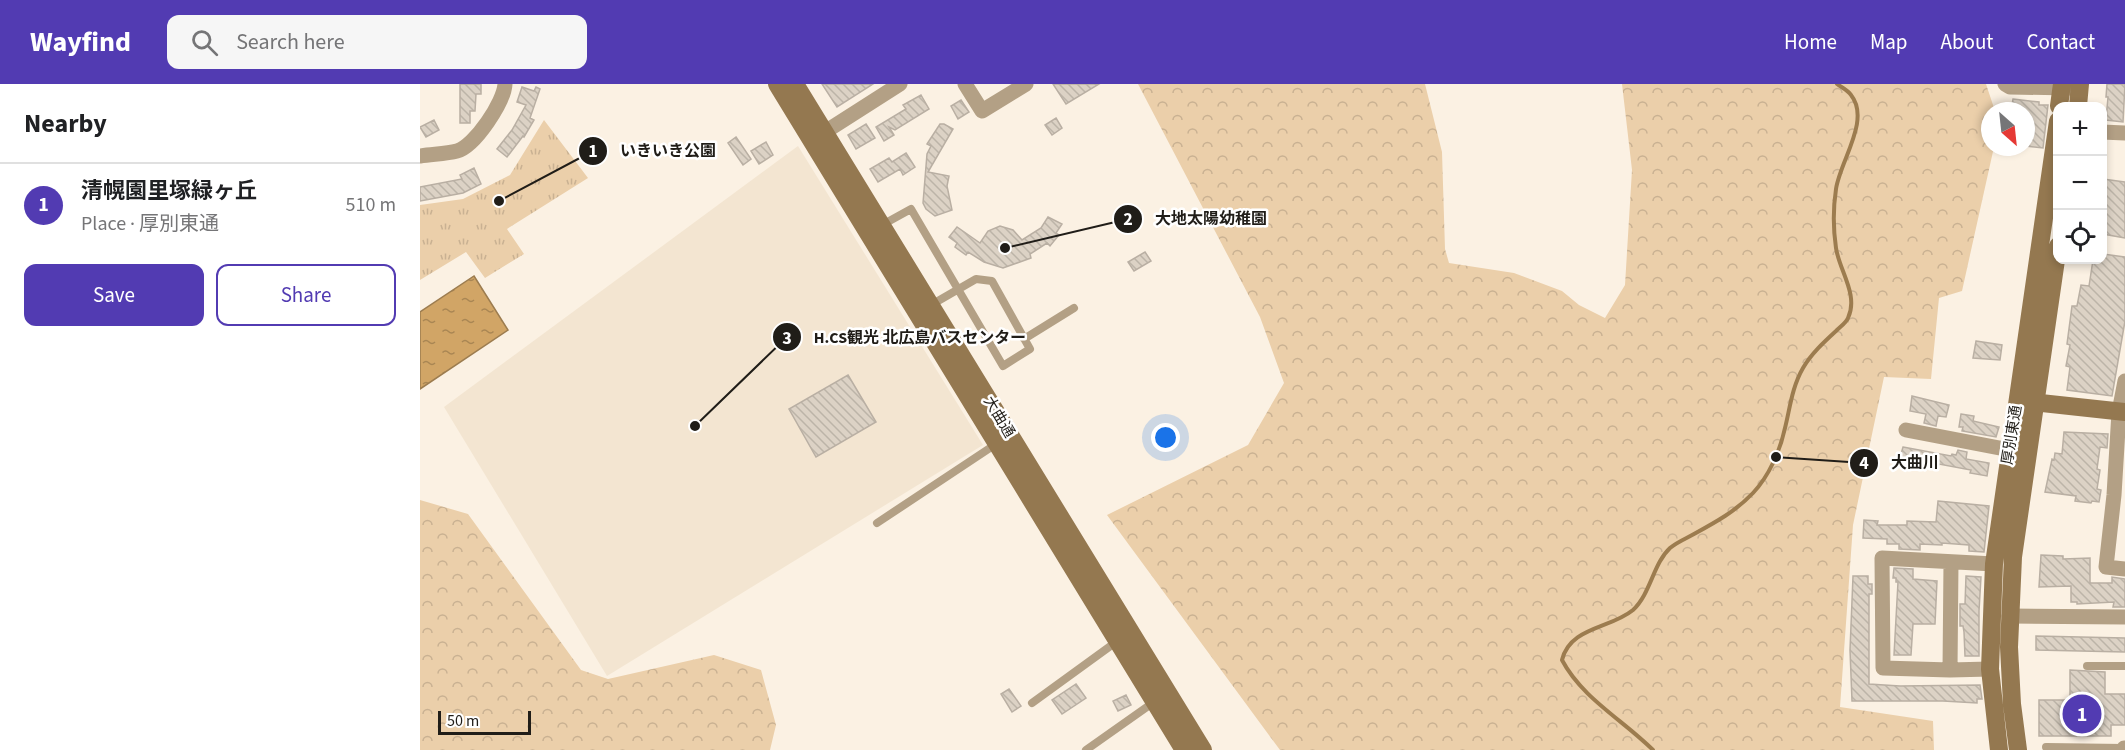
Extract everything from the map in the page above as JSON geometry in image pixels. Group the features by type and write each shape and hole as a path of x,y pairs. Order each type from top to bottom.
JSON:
{"street":[{"path":"420,156 460,150 486,126 504,91 505,84"},
{"name":"大曲通","path":"777,84 818,136 882,225 1203,750"},
{"name":"大曲通","path":"795,84 818,136 996,444 1184,750"},
{"path":"818,136 900,84"},
{"path":"965,84 982,111 1026,84"},
{"path":"2005,84 2010,87 2070,93"},
{"path":"2107,132 2125,133"},
{"name":"厚別東通","path":"2018,750 2012,704 2009,616 2026,401 2054,156"},
{"name":"厚別東通","path":"1999,750 1990,669 1994,564 2010,450 2026,401 2054,264"},
{"path":"2125,381 2120,495 2106,567 2125,569"},
{"path":"2026,401 2122,412"},
{"path":"1906,430 2010,450"},
{"path":"1990,669 1883,668 1882,558 1994,564"},
{"path":"1950,670 1951,562"},
{"path":"2009,616 2125,617"}],"lane":[{"path":"882,225 911,209 957,290 1003,366 1030,349 992,281 976,279 957,290 931,306"},
{"path":"1024,339 1074,308"},
{"path":"877,523 996,444"},
{"path":"1032,703 1116,642"},
{"path":"2086,666 2125,666"},
{"path":"1086,750 1154,702"},
{"path":"2046,747 2125,748"}],"shaded area":[{"path":"798,146 983,445 607,676 444,407"}],"green space":[{"path":"1138,84 1425,84 1442,152 1445,249 1449,263 1514,273 1562,291 1579,305 1605,318 1625,285 1632,170 1622,84 1986,84 1992,102 1981,102 1981,156 1992,156 1962,291 1939,298 1931,379 1884,377 1853,525 1840,707 1933,721 1934,750 1280,750 1107,515 1248,445 1284,383 1260,317"},
{"path":"544,120 588,178 507,229 524,254 485,278 466,252 420,280 420,205 463,199 510,175"},
{"path":"420,500 468,514 581,670 608,679 714,655 761,670 776,725 770,750 420,750"}],"water":[{"path":"474,276 508,330 420,389 420,312"}],"building":[{"path":"460,84 481,84 481,94 476,94 475,111 470,111 470,123 460,123"},
{"path":"822,84 873,84 837,107"},
{"path":"1053,84 1099,84 1066,104"},
{"path":"2107,84 2125,84 2123,122 2107,120 2108,97 2106,97"},
{"path":"522,87 534,91 536,87 540,89 530,118 534,120 524,137 507,157 497,149 512,130 526,105 517,102"},
{"path":"921,95 929,109 895,130 889,127 894,135 884,141 876,127 906,109 903,105"},
{"path":"2013,99 2039,102 2039,105 2048,105 2043,148 2035,147 2035,102 2012,102"},
{"path":"961,100 969,112 958,119 951,106"},
{"path":"1056,118 1062,128 1052,135 1045,125"},
{"path":"434,120 439,130 426,137 420,127"},
{"path":"866,124 875,138 856,149 848,135"},
{"path":"940,124 953,129 928,172 949,176 947,186 952,210 935,216 926,209 923,203 927,154 931,146 927,144"},
{"path":"736,137 751,159 743,165 728,143"},
{"path":"766,142 773,155 759,164 751,151"},
{"path":"906,153 915,167 903,175 900,169 878,182 870,169 889,158 892,162"},
{"path":"474,168 481,184 463,193 420,201 420,187 462,179 460,175"},
{"path":"2107,180 2125,182 2125,238 2107,235"},
{"path":"1048,217 1062,224 1056,233 1059,235 1050,246 1047,243 1030,254 1031,258 1003,268 984,262 968,252 966,255 955,247 957,243 949,237 957,227 980,243 988,231 1000,226 1013,230 1022,240 1041,228"},
{"path":"1145,252 1151,261 1134,271 1128,262"},
{"path":"2107,255 2125,257 2125,321 2112,396 2067,390 2070,367 2066,366 2070,345 2067,344 2072,306 2077,306 2081,285 2089,286 2092,264 2107,264"},
{"path":"1976,341 2002,345 2000,360 1973,358"},
{"path":"848,375 876,422 816,457 789,409"},
{"path":"1912,396 1949,405 1946,417 1938,416 1936,426 1924,423 1926,414 1910,411"},
{"path":"1961,414 1974,416 1973,421 1999,427 1996,437 1962,431 1963,427 1959,427"},
{"path":"2064,432 2108,434 2107,448 2100,447 2097,469 2100,470 2097,489 2101,490 2099,502 2075,501 2076,496 2045,492 2052,459 2054,460 2055,453 2062,454"},
{"path":"1903,447 1951,456 1956,455 1958,450 1967,452 1966,459 1989,463 1987,476 1970,473 1971,470 1939,464 1938,467 1899,461"},
{"path":"1938,501 1989,506 1984,552 1969,551 1969,545 1942,543 1942,545 1920,544 1920,550 1899,549 1899,544 1887,544 1887,539 1863,538 1864,520 1878,521 1877,525 1907,525 1907,521 1936,522"},
{"path":"2041,555 2063,556 2063,559 2090,558 2090,583 2112,583 2112,577 2125,579 2125,607 2113,607 2114,602 2077,604 2077,602 2071,602 2071,586 2039,587"},
{"path":"1894,568 1913,569 1913,579 1937,581 1935,624 1913,624 1911,655 1894,655 1898,582 1896,578 1893,578"},
{"path":"1853,576 1868,576 1868,584 1872,584 1872,594 1869,594 1869,684 1980,685 1982,699 1977,699 1977,703 1852,701 1850,650"},
{"path":"1966,576 1981,577 1979,656 1965,656 1963,626 1960,626 1960,604 1965,604"},
{"path":"2036,636 2125,638 2125,652 2036,650"},
{"path":"2070,670 2105,672 2105,694 2125,694 2125,725 2111,725 2111,736 2039,736 2039,700 2070,700"},
{"path":"1076,684 1086,698 1062,714 1052,700"},
{"path":"1009,689 1021,706 1012,712 1001,694"},
{"path":"1126,695 1131,705 1118,711 1113,701"}],"waterway":[{"path":"1653,750 1580,686 1562,660 1566,649 1573,641 1633,610 1670,548 1733,511 1759,486 1777,454 1799,375 1814,353 1848,318 1851,309 1850,292 1836,248 1834,211 1836,189 1858,116 1851,95 1837,84"}],"place":[{"name":"いきいき公園","path":"499,201"},
{"name":"大地太陽幼稚園","path":"1005,248"},
{"name":"H.CS観光 北広島バスセンター","path":"695,426"},
{"name":"大曲川","path":"1776,457"},
{"name":"清幌園里塚緑ヶ丘","path":"2082,714"}]}
